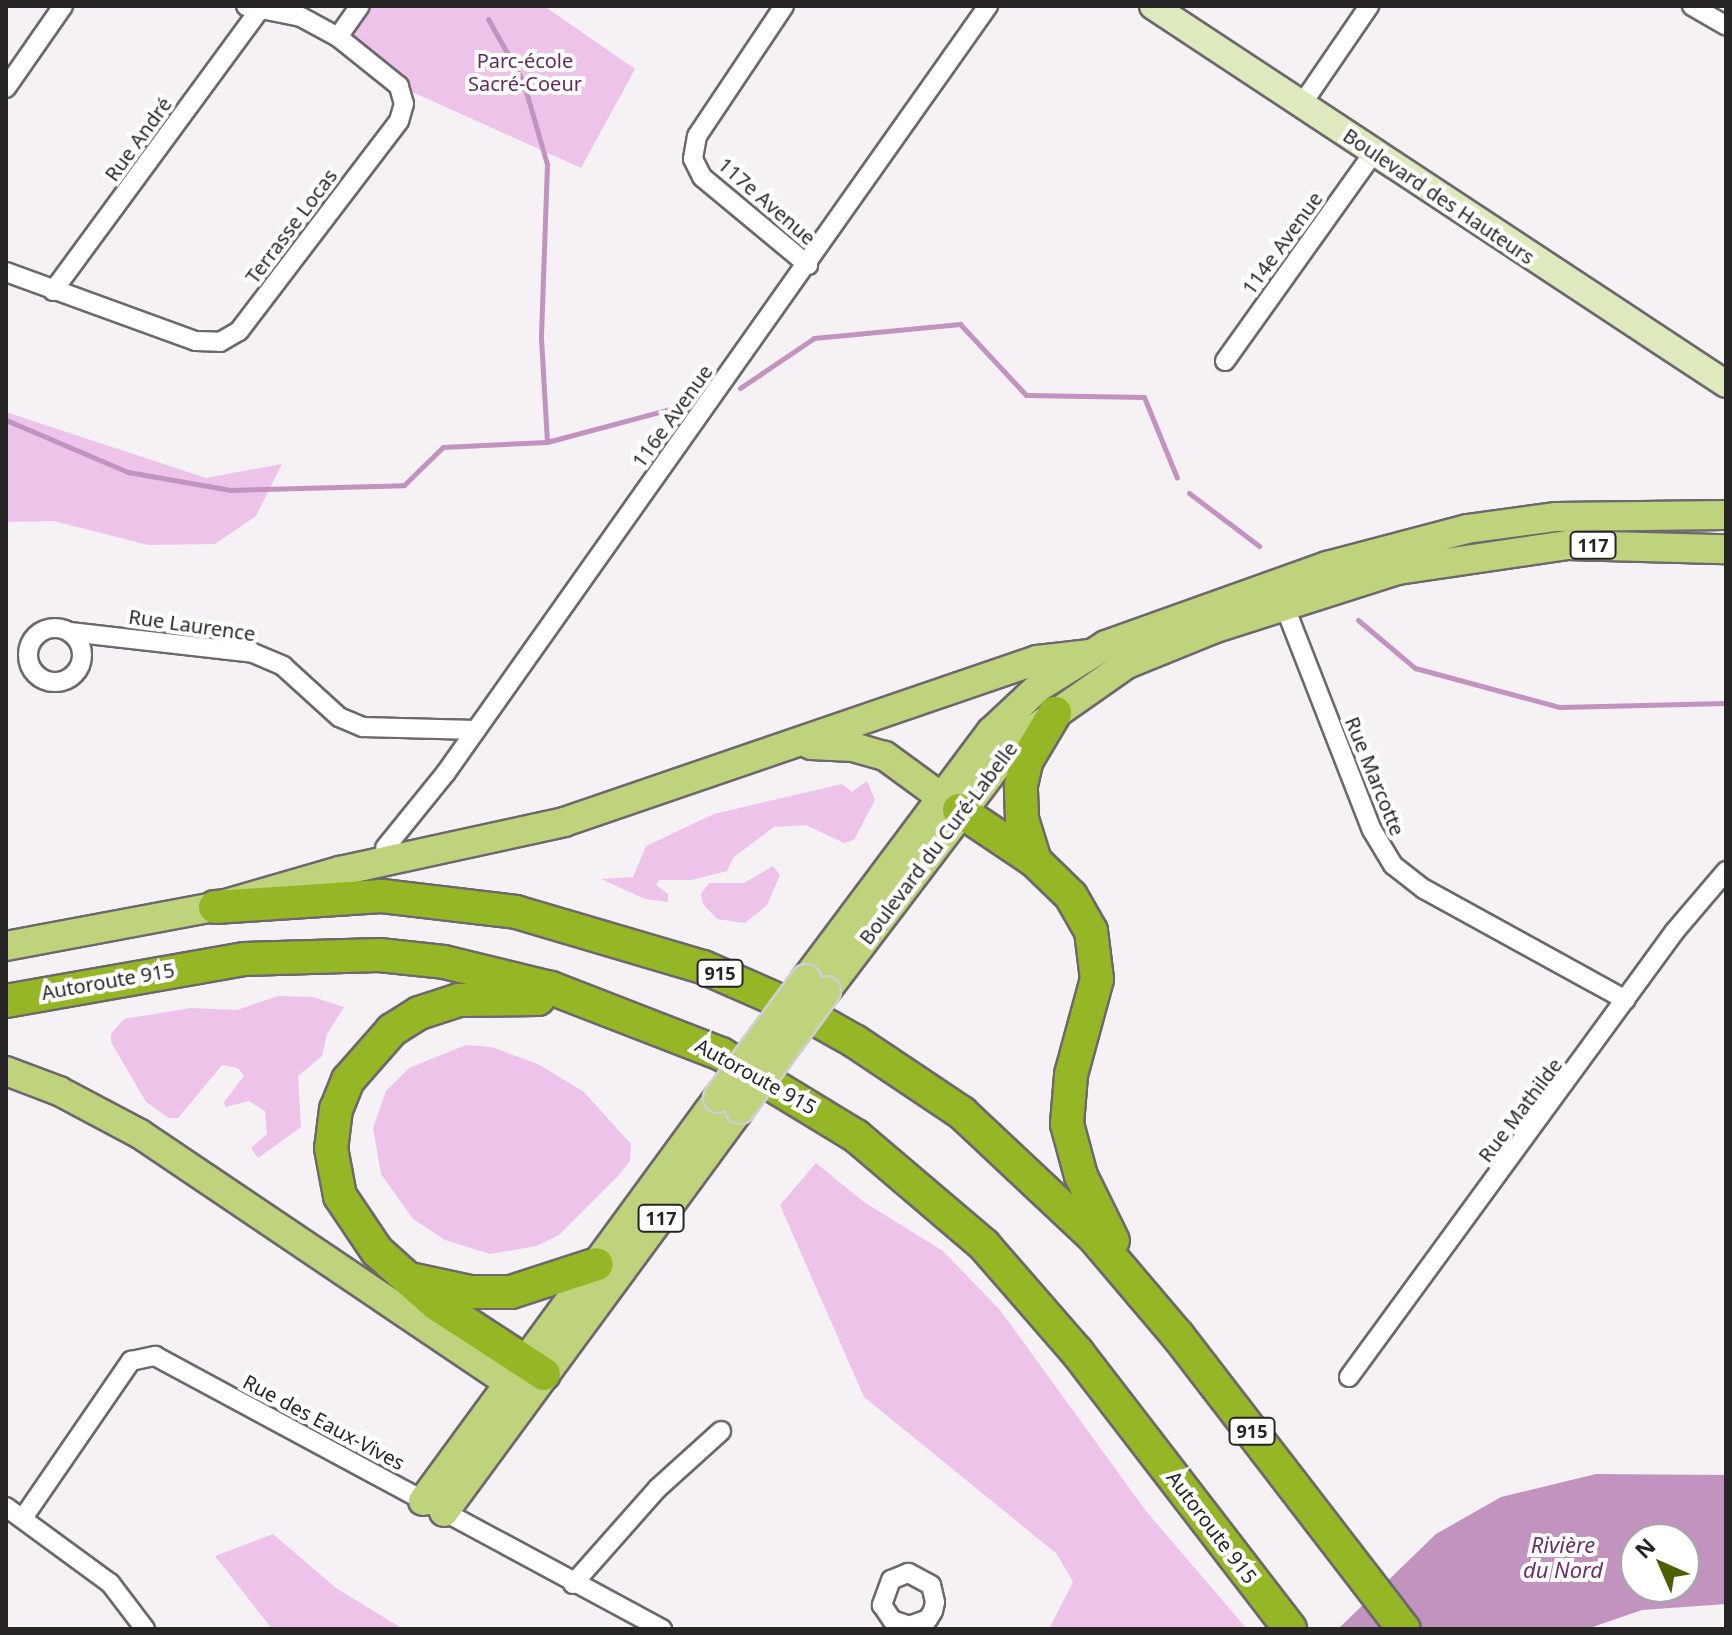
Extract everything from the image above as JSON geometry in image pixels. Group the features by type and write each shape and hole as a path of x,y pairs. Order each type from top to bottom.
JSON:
{"highway":[{"path":"1035,861 1022,819 1021,785 1031,752 1055,713"},
{"path":"949,803 1035,861 1071,896 1094,943 1096,992 1071,1075 1067,1124 1081,1176 1130,1277"},
{"name":"915","path":"215,907 330,896 448,901 585,928 703,967 794,1007 920,1083 1021,1165 1130,1277 1404,1629"},
{"name":"Autoroute 915","path":"6,1001 217,963 339,954 469,967 597,1003 712,1049 796,1096 874,1150 951,1213 1060,1330 1290,1629"},
{"path":"526,1378 435,1303 368,1242 337,1187 333,1123 357,1066 392,1030 446,1003 492,996 597,1003"},
{"path":"411,1280 470,1292 511,1292 597,1264"}],"main road":[{"name":"Boulevard des Hauteurs","path":"1153,6 1375,151 1593,300 1726,384"},
{"name":"Boulevard du Curé-Labelle","path":"526,1378 949,803 1009,713 1090,654 1280,594 1467,529 1556,517 1726,515"},
{"name":"Boulevard du Curé-Labelle","path":"949,803 1026,730 1143,657 1280,594 1398,570 1568,545 1726,549"},
{"path":"6,946 215,907 378,856 600,812 1037,660 1090,654"},
{"path":"799,744 875,752 949,803"},
{"path":"6,1071 59,1091 140,1134 526,1378"},
{"name":"Boulevard du Curé-Labelle","path":"526,1378 597,1264 729,1104"},
{"name":"117","path":"434,1506 526,1378"}],"street":[{"path":"6,88 63,6"},
{"path":"338,37 360,6"},
{"name":"117e Avenue","path":"784,6 697,136 693,159 702,177 808,265"},
{"name":"116e Avenue","path":"378,856 476,730 808,265 988,6"},
{"path":"1302,104 1369,6"},
{"path":"1692,6 1726,26"},
{"name":"Terrasse Locas","path":"6,272 196,341 220,342 239,331 399,121 404,104 399,86 338,37 301,17 252,9"},
{"name":"Rue André","path":"53,291 252,9"},
{"name":"114e Avenue","path":"1225,361 1375,151"},
{"name":"Rue Marcotte","path":"1280,594 1372,830 1393,865 1415,884 1626,1000"},
{"name":"Rue Laurence","path":"70,632 253,653 283,666 339,717 363,727 476,730"},
{"name":"Rue Mathilde","path":"1349,1377 1683,919 1726,871"},
{"name":"Rue des Eaux-Vives","path":"23,1518 131,1361 155,1356 573,1584 662,1629"},
{"path":"573,1584 658,1488 721,1431"},
{"path":"6,1507 110,1583 145,1629"}],"green space":[{"name":"Parc-école Sacré-Coeur","path":"360,6 544,6 635,69 581,168 399,86 338,37"},
{"path":"6,412 206,478 282,464 256,516 215,544 148,545 54,521 6,522"},
{"path":"867,781 875,800 854,840 844,843 806,825 774,827 734,857 727,871 691,880 659,880 656,885 668,894 668,902 645,899 601,879 633,877 646,846 714,814 842,784 852,792"},
{"path":"773,866 780,875 767,905 745,923 717,919 703,904 701,894 709,883 744,883"},
{"path":"278,996 313,997 344,1007 327,1034 322,1056 298,1076 301,1127 258,1158 251,1148 267,1134 265,1111 249,1101 226,1107 224,1102 244,1076 238,1068 222,1065 178,1118 169,1118 146,1102 111,1042 111,1034 124,1019 191,1008 237,1010"},
{"path":"466,1045 491,1047 538,1064 584,1092 631,1144 630,1161 618,1176 559,1235 537,1246 490,1254 445,1240 413,1219 381,1174 373,1128 386,1091 409,1068"},
{"path":"816,1163 864,1202 943,1251 1000,1310 1146,1511 1247,1629 1049,1629 1073,1582 1057,1554 864,1397 780,1205"},
{"path":"273,1534 336,1588 403,1629 272,1629 215,1556"}],"water":[{"name":"Rivière du Nord","path":"1596,1474 1726,1475 1726,1604 1642,1610 1587,1629 1338,1629 1436,1534 1501,1497"}],"waterway":[{"path":"488,19 523,81 547,164 541,338 547,442"},
{"path":"740,388 814,338 960,324 1026,395 1144,397 1177,478"},
{"path":"6,420 128,472 230,490 404,485 443,447 547,442 674,408"},
{"path":"1189,493 1259,546"},
{"path":"1358,620 1415,668 1560,707 1726,703"}]}
